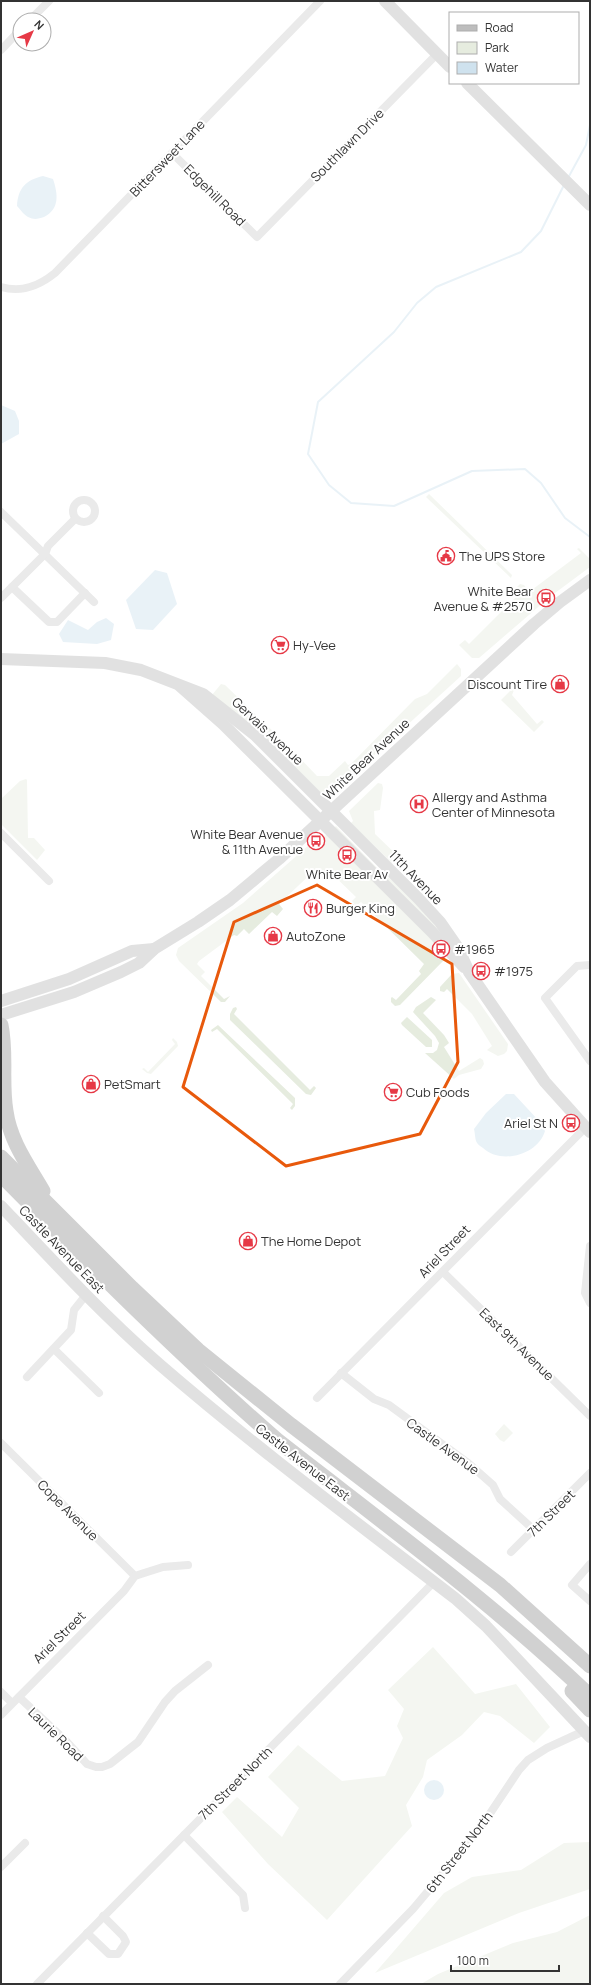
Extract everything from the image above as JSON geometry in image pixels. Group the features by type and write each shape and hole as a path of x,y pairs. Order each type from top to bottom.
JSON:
{"highway":[{"path":"1,1025 5,1105 8,1124 19,1151 55,1211"},
{"path":"1,1157 148,1304 221,1369 291,1425 467,1558 534,1605 590,1651"},
{"path":"1,1175 110,1284 246,1413 288,1449 450,1575 523,1634 590,1696"},
{"path":"467,1558 541,1620 590,1666"},
{"path":"450,1575 590,1710"}],"street":[{"path":"38,12 49,1"},
{"name":"Bittersweet Lane","path":"1,287 17,290 26,289 47,279 320,1"},
{"path":"385,1 449,66"},
{"path":"1,50 12,38"},
{"name":"Southlawn Drive","path":"257,237 437,54"},
{"path":"467,84 590,205"},
{"name":"Edgehill Road","path":"172,153 257,237"},
{"path":"1,512 94,602"},
{"path":"1,598 45,554 48,546 75,519"},
{"name":"White Bear Avenue","path":"154,949 230,900 265,872 534,624 560,602 590,580"},
{"path":"12,587 49,622 53,623 57,622 85,593"},
{"name":"Gervais Avenue","path":"1,659 105,663 141,670 203,694 255,735 331,811"},
{"name":"Gervais Avenue","path":"178,684 222,724 320,821"},
{"name":"11th Avenue","path":"331,811 440,922 458,948 469,972"},
{"name":"11th Avenue","path":"320,821 432,932 469,972 545,1082 588,1128"},
{"path":"1,833 49,881"},
{"path":"1,1001 69,979 132,951 154,949"},
{"path":"1,1015 60,997 104,980 139,963 154,949"},
{"path":"590,965 577,966 545,998 590,1060"},
{"name":"Ariel Street","path":"317,1398 588,1128"},
{"name":"Castle Avenue East","path":"1,1206 86,1296 143,1349 209,1406 434,1582 486,1626 587,1734"},
{"path":"590,1246 585,1293 590,1303"},
{"name":"East 9th Avenue","path":"443,1272 590,1416"},
{"path":"28,1377 71,1330 74,1310 86,1296"},
{"path":"54,1349 98,1393"},
{"name":"Castle Avenue","path":"341,1373 374,1399 389,1405 494,1484 500,1499 534,1530"},
{"name":"Cope Avenue","path":"1,1444 135,1576"},
{"name":"7th Street","path":"512,1552 590,1473"},
{"path":"590,1564 572,1585 590,1601"},
{"path":"135,1576 163,1567 188,1565"},
{"name":"Ariel Street","path":"1,1715 124,1591 135,1576"},
{"name":"7th Street North","path":"36,1984 434,1582"},
{"name":"Laurie Road","path":"19,1697 66,1741 87,1764 96,1767 107,1765 138,1742 165,1702 175,1691 208,1665"},
{"name":"Laurie Road","path":"1,1692 12,1703"},
{"name":"6th Street North","path":"340,1984 413,1909 461,1852 519,1770 528,1760 547,1748 587,1734"},
{"path":"184,1835 243,1895 245,1908"},
{"path":"1,1867 25,1843"},
{"path":"87,1933 109,1954 118,1954 126,1942 123,1936 103,1916"}],"highlighted area":[{"path":"317,885 452,964 458,1062 420,1134 286,1166 183,1087 234,922"}],"green space":[{"path":"429,494 512,575 511,578 426,497"},
{"path":"579,548 590,559 590,567 551,596 479,658 472,658 459,645 465,640 469,644 519,594 515,589 520,584 524,585 529,592 581,553 577,549"},
{"path":"457,664 461,669 461,676 336,790 323,795 285,757 287,753 294,752 317,776 329,776 345,761 348,765 351,764 415,699 427,694"},
{"path":"221,684 225,685 279,737 280,745 278,750 212,695"},
{"path":"514,690 512,695 537,724 542,720 544,722 534,732 501,700 510,691"},
{"path":"26,779 28,838 34,838 45,850 37,860 1,824 1,799 20,781"},
{"path":"378,783 382,784 383,788 380,810 374,811 375,834 402,860 396,864 392,863 351,823 353,821 349,811"},
{"path":"336,826 381,872 415,900 442,934 334,828"},
{"path":"327,835 425,931 444,955 444,960 400,1005 395,1006 391,1002 391,998 392,997 396,1000 421,974 419,971 424,964 361,902 356,906 352,901 356,897 328,870 323,874 317,868 279,904 283,909 277,916 272,912 249,934 244,929 237,936 234,935 199,961 197,964 205,972 201,976 224,999 230,996 225,1002 221,1002 179,961 176,955 178,948 243,903 318,837"},
{"path":"459,973 508,1044 507,1051 504,1054 498,1056 487,1050 492,1046 472,1014 447,989 444,992 440,991 440,987 452,974"},
{"path":"431,997 436,1000 423,1013 444,1035 449,1043 444,1047 459,1071 480,1058 483,1060 484,1064 481,1069 459,1075 454,1079 425,1053 433,1053 437,1050 439,1043 435,1036 413,1012 416,1007"},
{"path":"236,1007 237,1009 234,1014 310,1090 314,1086 316,1088 311,1095 306,1094 230,1020 230,1014 233,1008"},
{"path":"407,1017 432,1040 432,1047 426,1047 402,1025 401,1023"},
{"path":"218,1025 295,1098 295,1106 292,1110 290,1108 293,1104 217,1029 212,1032 211,1030"},
{"path":"173,1038 177,1042 178,1046 151,1074 142,1069 144,1068 148,1072 175,1044 172,1040"},
{"path":"504,1424 513,1433 504,1442 495,1434"},
{"path":"433,1647 475,1694 516,1684 550,1727 534,1743 500,1716 484,1712 462,1735 427,1760 423,1777 406,1805 412,1826 327,1920 268,1864 222,1812 237,1797 282,1837 299,1808 268,1777 298,1745 342,1781 385,1776 403,1738 397,1726 404,1709 388,1690"},
{"path":"590,1842 590,1889 519,1913 375,1973 444,1893 472,1877 521,1870 564,1843"},
{"path":"590,1915 590,1984 421,1984 438,1974 513,1943 557,1932"}],"water":[{"path":"43,176 53,179 57,196 55,205 49,214 38,219 32,219 25,215 17,206 19,194 24,186 32,180"},
{"path":"1,405 15,411 19,421 19,434 1,444"},
{"path":"155,570 167,573 177,604 153,630 136,629 126,600"},
{"path":"106,618 114,624 111,640 97,644 63,642 59,634 68,620 88,630 97,622"},
{"path":"506,1094 514,1094 539,1121 545,1131 535,1146 527,1151 518,1155 499,1156 491,1153 477,1143 474,1129 486,1113"},
{"path":"434,1780 441,1783 444,1790 441,1797 434,1800 427,1797 424,1790 427,1783"}],"waterway":[{"path":"568,178 586,145 590,125"},
{"path":"564,185 541,231 521,252 436,287 417,303 394,332 318,402 308,454 329,485 351,503 394,506 472,471 525,469 541,483 565,518 590,537"}],"place":[{"name":"The UPS Store","path":"446,556"},
{"name":"White Bear Avenue & #2570","path":"546,598"},
{"name":"Hy-Vee","path":"280,645"},
{"name":"Discount Tire","path":"560,684"},
{"name":"Allergy and Asthma Center of Minnesota","path":"419,804"},
{"name":"White Bear Avenue & 11th Avenue","path":"316,841"},
{"name":"White Bear Av","path":"347,855"},
{"name":"Burger King","path":"313,908"},
{"name":"AutoZone","path":"273,936"},
{"name":"#1965","path":"441,949"},
{"name":"#1975","path":"481,971"},
{"name":"PetSmart","path":"91,1084"},
{"name":"Cub Foods","path":"393,1092"},
{"name":"Ariel St N","path":"571,1123"},
{"name":"The Home Depot","path":"248,1241"}]}
